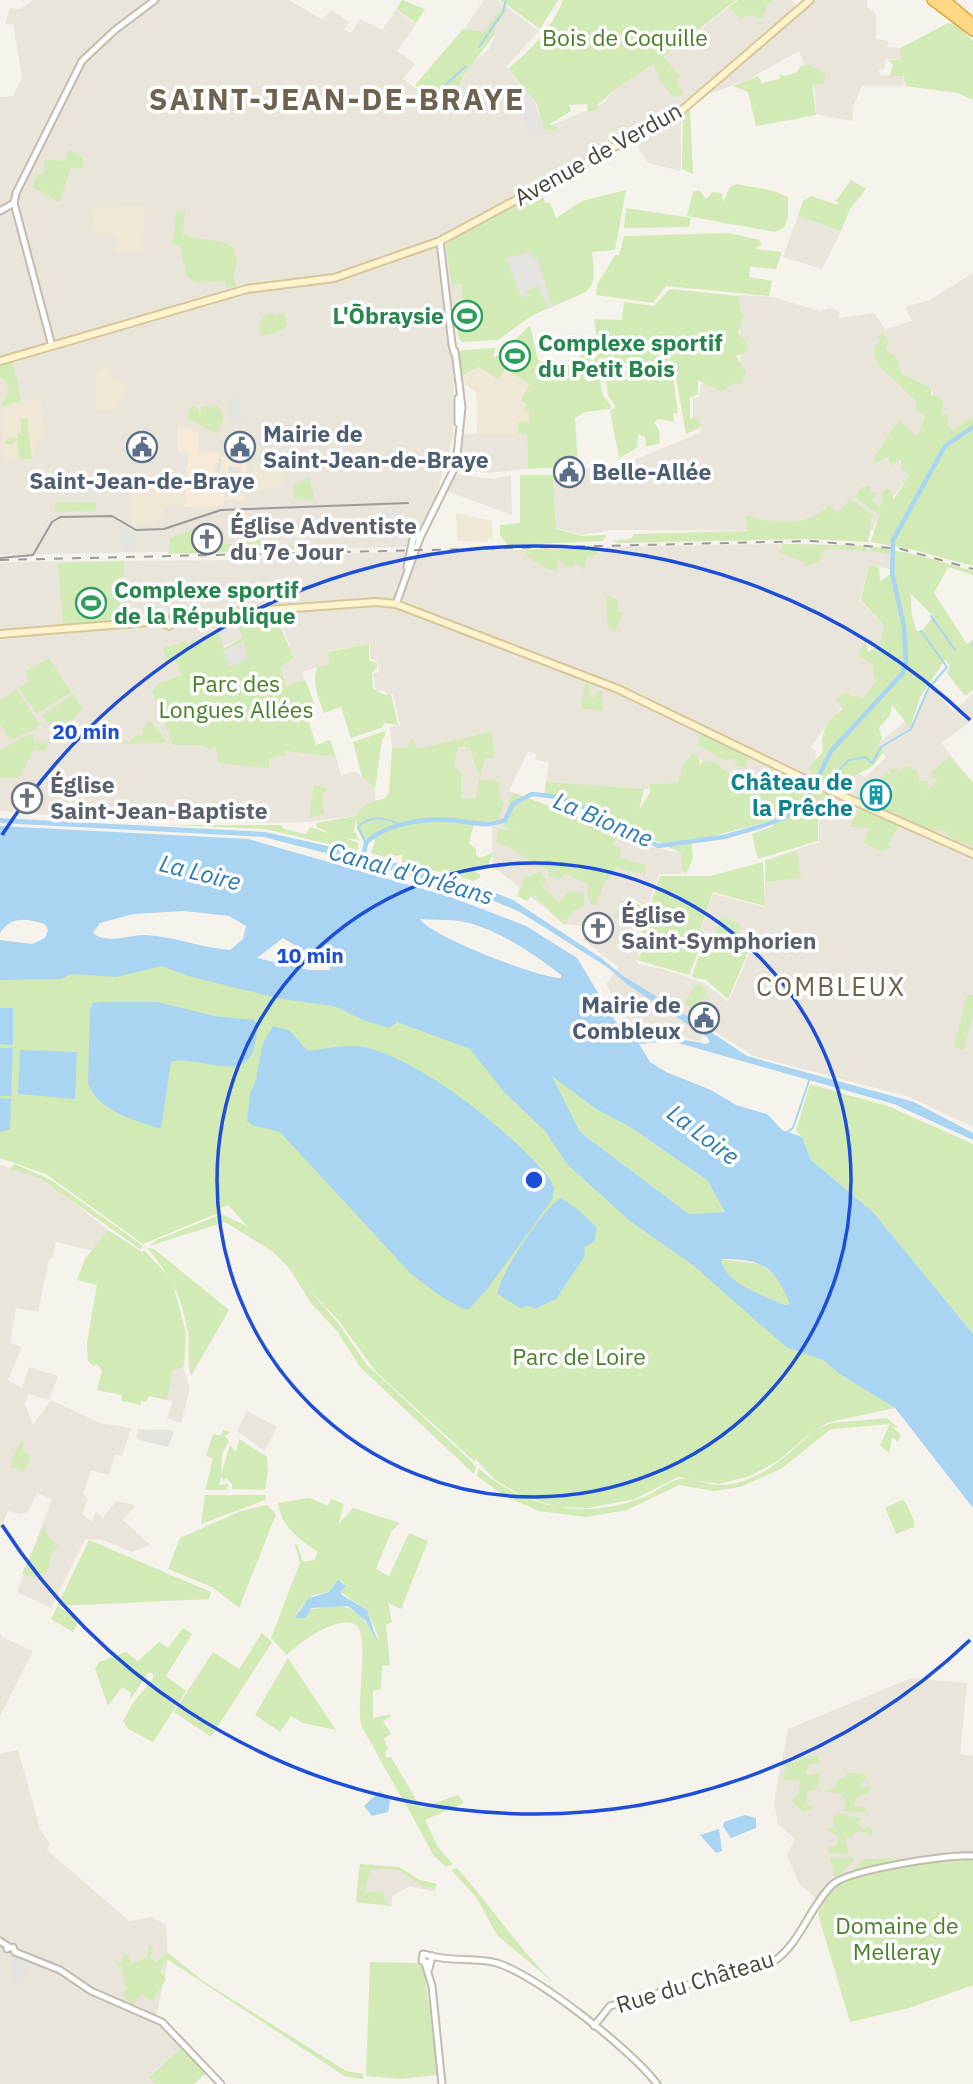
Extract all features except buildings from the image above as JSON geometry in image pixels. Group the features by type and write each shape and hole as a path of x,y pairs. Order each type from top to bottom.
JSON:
{"highway":[{"path":"932,0 973,30"},
{"path":"939,0 973,30"},
{"path":"945,0 973,22"},
{"path":"951,0 973,22"}],"main road":[{"name":"Avenue de Verdun","path":"0,361 247,289 338,277 440,242 681,111 810,0"},
{"path":"0,634 161,619 166,614 173,619 376,602 396,604 618,689 810,782 973,854"}],"street":[{"path":"51,346 41,317 14,203 17,192 82,61 115,30 155,0"},
{"path":"0,211 14,203"},
{"path":"396,604 418,540 452,465 462,407 440,242"},
{"path":"452,465 458,423 454,348"},
{"name":"Rue du Château","path":"594,2026 610,2006 773,1962 789,1948 830,1887 842,1878 921,1860 973,1856"},
{"path":"0,1941 8,1948"},
{"path":"0,1948 14,1947 15,1952 60,1970 91,1991 162,2022 221,2084"},
{"path":"442,2084 429,1963 440,1959 483,1960 508,1967 634,2057 657,2084"}],"shaded area":[{"path":"33,0 289,0 323,20 331,10 349,22 344,30 351,33 360,19 382,30 396,10 416,24 397,51 415,64 403,79 447,111 469,66 489,49 495,35 475,31 469,39 461,34 484,0 498,0 539,31 506,67 535,103 545,128 602,104 617,88 661,60 738,0 792,0 797,6 804,0 867,0 867,7 876,14 876,39 888,41 888,47 900,48 902,60 886,59 884,69 878,70 881,75 903,76 904,86 862,86 853,107 853,121 816,114 815,92 799,51 747,80 704,96 696,94 681,108 681,171 648,163 632,137 449,241 452,283 461,284 463,303 444,306 454,378 453,437 436,496 410,547 0,555 0,97 13,96 22,78 13,24 5,24 10,8 20,9"},
{"path":"522,86 535,103 545,132 531,137 523,112 511,96"},
{"path":"145,206 142,251 115,252 120,243 112,234 95,235 92,208"},
{"path":"798,216 841,231 822,269 783,257"},
{"path":"530,251 534,259 538,258 552,308 548,309 538,286 526,291 527,296 522,298 506,259"},
{"path":"973,273 973,418 952,430 948,425 947,414 942,415 943,398 934,398 931,388 901,373 885,351 885,341 879,339 876,357 890,377 917,401 920,413 925,413 916,440 897,424 874,464 887,457 889,464 898,460 909,476 879,515 872,531 613,530 581,535 556,528 553,473 624,464 702,432 697,417 693,418 693,398 699,397 701,385 705,382 736,383 741,358 739,295 772,297 820,311 829,308 839,311 839,318 874,313 885,329 912,321 905,307 930,300"},
{"path":"515,342 545,421 518,422 518,434 477,434 476,392 466,385 462,377 500,355"},
{"path":"110,365 112,380 129,388 116,410 96,410 96,374 102,366"},
{"path":"2,379 6,404 40,397 45,439 38,439 32,460 2,461"},
{"path":"241,397 239,420 245,421 246,427 239,427 239,421 229,420 229,398"},
{"path":"177,427 192,428 192,432 198,432 199,451 220,452 221,457 248,458 244,501 224,499 224,506 184,507 188,456 187,453 178,452"},
{"path":"527,432 528,469 484,473 462,469 458,460 464,434"},
{"path":"219,458 222,459 219,476 222,479 228,478 229,466 242,468 240,480 245,483 232,483 232,490 243,489 243,494 225,497 223,487 202,487 200,483 215,482 216,463 219,463"},
{"path":"280,458 286,482 279,487 252,491 254,464"},
{"path":"454,475 493,479 511,475 512,515 447,491"},
{"path":"130,483 184,485 183,505 165,507 157,525 133,525 129,519"},
{"path":"382,511 387,511 388,515 397,511 398,541 383,542"},
{"path":"456,513 492,521 493,538 488,538 488,542 457,541"},
{"path":"118,526 125,526 125,532 137,532 137,550 124,551"},
{"path":"855,545 890,553 890,569 869,565 860,600 887,630 880,645 869,647 867,642 858,654 873,665 874,676 878,679 852,714 841,708 811,747 816,752 813,778 784,767 776,769 769,784 758,779 752,792 737,785 740,779 693,756 680,785 644,789 568,785 546,782 549,763 535,759 536,754 528,751 509,791 644,846 682,853 682,874 659,874 648,906 625,897 616,916 644,937 636,961 640,965 663,969 704,983 728,1002 751,950 701,929 713,894 765,907 765,860 819,842 819,816 804,818 844,768 866,777 886,757 877,745 906,720 915,723 925,694 931,687 954,712 973,693 973,720 941,743 973,783 973,1127 910,1097 754,1056 707,1027 700,1042 665,1032 650,1033 635,1026 624,1016 606,984 619,967 583,940 591,927 564,924 493,866 491,805 408,793 393,753 390,727 400,725 393,694 384,690 376,691 373,674 379,672 378,662 370,658 370,644 327,651 329,664 302,672 305,680 286,686 279,667 294,658 278,613 253,615 253,620 238,622 234,618 242,638 220,648 285,755 284,751 336,757 341,776 355,771 375,788 376,813 310,822 264,823 83,818 0,811 0,562 247,560 324,554 594,548 600,554 606,547"},
{"path":"244,641 247,660 229,667 223,651"},
{"path":"0,1165 29,1173 50,1184 108,1230 94,1251 56,1242 52,1259 49,1259 38,1312 16,1308 10,1343 22,1347 8,1380 22,1388 29,1367 58,1376 49,1400 29,1394 27,1397 25,1404 33,1425 51,1400 100,1423 131,1428 122,1456 115,1454 109,1475 91,1470 83,1494 88,1499 82,1514 92,1522 96,1512 103,1518 116,1501 136,1505 123,1520 150,1545 132,1552 103,1540 85,1539 51,1608 17,1592 52,1499 37,1493 28,1512 20,1514 8,1511 0,1530"},
{"path":"182,1365 190,1388 181,1423 167,1418 173,1401 167,1400 172,1366"},
{"path":"247,1411 277,1427 265,1451 237,1431"},
{"path":"138,1429 174,1432 168,1447 136,1439"},
{"path":"0,1632 2,1637 33,1651 0,1716"},
{"path":"911,1678 967,1683 960,1754 973,1756 973,1854 958,1852 888,1866 817,1899 799,1883 787,1855 795,1839 778,1824 774,1802 788,1729"},
{"path":"18,1750 40,1829 50,1844 47,1850 129,1921 152,1917 166,1925 168,1960 156,2018 184,2045 149,2076 156,2084 0,2084 0,1754"},
{"path":"359,1868 398,1870 420,1885 435,1889 435,1892 410,1886 392,1896 392,1906 356,1902"},
{"path":"19,1956 32,1961 20,1983 12,1980 12,1958"}],"green space":[{"path":"402,0 425,9 416,23 396,9"},
{"path":"500,0 558,0 540,29"},
{"name":"Bois de Coquille","path":"563,0 736,0 664,57 680,77 676,81 684,95 674,97 660,81 654,64 617,88 597,105 598,109 588,112 587,104 569,105 571,111 550,124 558,128 558,132 544,129 537,104 508,69 540,38"},
{"path":"738,0 773,1 767,4 763,19 753,15 740,18 729,7"},
{"path":"502,8 507,10 493,30 495,34 464,75 447,112 415,85 463,29 484,32"},
{"path":"948,23 958,26 973,41 973,100 957,93 905,86 904,76 890,76 893,65 888,60 901,60 900,48"},
{"path":"811,65 825,74 824,84 812,84 816,115 756,126 748,92 733,86 758,76 762,83 780,79 780,74 784,76 796,73 801,66"},
{"path":"690,109 693,174 682,169 683,113"},
{"path":"69,150 83,158 83,169 71,167 60,201 57,201 33,187 37,174 45,174 44,162 47,159 64,161"},
{"path":"851,180 866,189 850,209 841,231 798,216 803,201 811,196 838,205 839,202 835,202"},
{"path":"736,184 774,191 788,197 788,217 784,228 775,232 687,216 693,192 699,190 706,199 713,192 722,193 723,202 730,187"},
{"path":"541,190 545,203 550,202 556,218 582,201 626,190 615,250 592,252 593,278 586,292 533,315 498,340 463,342 459,339 453,305 463,303 461,284 452,285 446,246 449,241"},
{"path":"626,208 691,218 689,227 624,228"},
{"path":"177,210 185,211 183,235 225,243 232,247 236,254 233,277 237,286 227,289 225,281 198,283 187,277 180,246 172,244"},
{"path":"728,233 760,240 761,244 755,249 782,252 776,269 750,267 749,277 772,281 769,296 666,286 653,303 596,295 597,285 615,255 619,255 624,236"},
{"path":"670,289 739,296 740,311 745,314 738,332 748,345 743,354 736,356 746,373 740,385 734,383 721,392 698,380 698,394 690,398 690,419 697,417 701,427 686,434 673,361 601,373 593,361 599,353 594,319 622,320 624,302 654,306"},
{"path":"270,312 276,315 284,312 287,325 280,332 262,336 258,329 264,315"},
{"path":"530,325 538,360 563,370 564,366 572,364 587,349 591,362 587,368 598,373 597,378 586,375 584,379 589,382 599,379 603,395 611,406 610,409 585,412 575,418 578,465 567,462 564,467 528,469 527,433 518,434 518,422 529,422 529,413 525,410 528,405 521,400 530,384 505,369 498,379 479,367 462,376 459,354 462,350 496,348 493,357 500,355"},
{"path":"883,334 889,342 886,350 895,355 901,373 931,388 931,395 943,399 942,415 947,414 948,425 952,430 973,417 973,566 871,542 879,515 855,497 862,487 870,486 870,493 878,492 872,499 878,507 882,504 882,492 887,489 891,490 893,500 909,476 901,468 901,461 898,460 891,466 887,457 874,464 875,456 899,420 917,437 925,414 916,412 917,402 880,367 873,352 880,339 875,337"},
{"path":"13,361 21,401 0,407 9,392 5,379 0,379 0,365"},
{"path":"671,364 678,413 673,414 674,422 659,419 654,422 659,430 660,443 646,447 645,437 638,434 637,448 619,458 610,411 616,407 608,395 605,375"},
{"path":"217,405 224,417 217,434 187,418 191,406 198,408 200,419 201,407"},
{"path":"21,419 27,419 32,459 19,460 18,440 13,444 4,444 8,438 18,438 17,434 21,433"},
{"path":"520,475 553,475 556,529 581,536 607,535 603,541 508,545 500,535 500,525 520,523"},
{"path":"309,477 315,500 294,498 293,486"},
{"path":"850,499 873,515 868,542 806,539 612,541 631,539 634,534 747,531 746,515 769,521 791,522 811,517 829,505 838,513"},
{"path":"56,502 96,502 96,511 55,512"},
{"path":"202,525 198,542 241,545 240,552 168,554 170,538"},
{"path":"255,536 260,542 305,548 247,551 247,537"},
{"path":"784,544 867,546 866,551 826,548 818,563 805,566 804,562 779,552"},
{"path":"871,546 918,555 973,571 973,575 948,567 934,593 967,644 973,640 973,690 965,696 947,673 950,666 945,660 920,697 910,728 892,705 890,715 879,728 882,739 878,745 884,751 873,766 848,779 839,775 830,786 811,776 810,766 823,752 826,727 843,709 836,700 846,692 852,697 863,699 878,678 874,677 873,665 858,655 866,641 868,652 880,645 884,626 861,600 869,565 879,567 880,581 894,572 893,555 870,550","holes":["911,594 933,616 923,630 917,631"]},
{"path":"594,548 600,554 587,557 584,570 575,563 571,568 562,564 559,557 557,570 545,568 526,556 526,550"},
{"name":"Complexe sportif de la République","path":"124,561 120,620 63,625 58,563"},
{"path":"609,596 619,600 616,611 623,614 615,632 608,628 606,598"},
{"name":"Parc des Longues Allées","path":"275,614 294,658 280,667 286,686 305,680 315,705 305,710 316,745 330,740 336,757 285,751 285,755 269,759 269,768 218,763 215,746 209,749 203,745 173,745 152,691 158,684 182,675 176,661 166,661 163,648 186,641 190,645 193,641 219,632 224,648 242,638 234,617 238,617 239,621 253,620 252,616"},
{"path":"369,644 369,660 377,663 372,673 373,689 385,695 391,694 398,725 385,723 381,728 351,738 341,707 324,713 316,690 316,672 318,667 329,664 327,652"},
{"path":"49,658 71,692 37,714 19,688 29,681 25,672"},
{"path":"589,681 590,697 594,698 597,691 602,691 603,711 581,708 585,683"},
{"path":"16,689 39,723 34,730 10,740 0,724 0,700"},
{"path":"73,694 83,709 57,734 42,716"},
{"path":"150,721 167,742 121,744 125,740 129,742 138,733 141,736 144,732 141,729"},
{"path":"385,731 375,788 362,777 353,742"},
{"path":"489,732 492,735 494,758 485,758 481,775 477,771 470,747 458,747 454,767 461,773 461,798 476,798 479,779 499,782 499,797 504,803 498,820 474,823 469,843 476,849 476,855 481,858 494,852 487,866 476,866 473,871 480,874 480,877 474,881 402,862 402,854 390,859 371,853 375,841 372,837 363,841 357,829 356,818 354,829 359,840 345,838 358,843 358,851 265,829 168,825 282,825 283,829 306,834 310,827 331,834 317,827 316,823 356,816 364,806 384,799 389,792 392,748 408,748 410,739 413,739 417,749"},
{"path":"702,733 745,755 748,760 744,768 735,765 736,759 724,760 697,744"},
{"path":"30,734 34,735 33,742 47,741 48,745 43,751 34,750 19,778 0,778 0,750"},
{"path":"692,753 698,756 700,765 703,761 718,763 721,768 739,779 737,786 752,792 758,779 769,784 781,771 836,796 829,802 818,803 818,841 758,859 752,834 774,826 770,821 691,842 693,858 686,874 682,871 681,853 600,814 544,795 546,782 644,789 639,810 650,792 650,784 678,783 682,766"},
{"path":"950,757 973,783 973,847 947,836 945,831 934,830 934,827 932,832 869,804 871,800 885,804 889,800 889,794 895,788 882,778 886,772 900,782 888,770 892,768 901,771 907,766 917,771 919,781 927,781 929,787 924,796 937,780 929,774"},
{"path":"314,785 328,788 322,795 324,814 309,818"},
{"path":"515,793 619,833 613,845 621,848 620,858 646,865 645,875 617,867 604,884 596,905 591,905 587,894 589,884 564,874 561,879 548,876 549,869 496,842 498,829 517,831 503,827 510,798"},
{"path":"858,808 900,826 888,843 892,848 881,851 863,843 870,828 850,827"},
{"path":"797,851 801,878 766,882 765,861"},
{"path":"763,862 765,906 713,892 700,930 706,933 689,975 637,960 647,943 646,935 616,916 625,898 649,909 660,876 710,876"},
{"path":"541,872 546,881 541,886 558,901 563,899 566,893 584,893 584,906 572,912 564,925 533,894 527,901 517,896 525,877"},
{"path":"722,917 740,924 739,938 715,934"},
{"path":"706,934 749,950 728,999 706,980 692,977"},
{"name":"Parc de Loire","path":"158,960 473,1042 547,1127 838,1373 895,1408 830,1422 814,1430 832,1423 887,1418 898,1428 891,1426 901,1435 898,1442 892,1437 889,1453 880,1445 890,1424 831,1429 781,1469 740,1487 714,1491 679,1485 627,1510 586,1517 539,1511 503,1495 477,1476 478,1468 496,1482 521,1495 494,1479 476,1459 475,1462 377,1373 339,1321 305,1285 338,1323 366,1364 472,1462 476,1467 474,1474 360,1367 337,1331 311,1303 289,1268 272,1251 225,1222 149,1246 157,1240 222,1214 248,1227 228,1205 218,1209 218,1213 143,1244 46,1174 0,1158 0,973","holes":["813,1431 782,1459 757,1475 731,1484 717,1485 708,1484 698,1480 719,1484 750,1476 779,1460","678,1477 686,1478 671,1482 647,1496 620,1505 598,1508 577,1509 560,1507 588,1508 635,1499"]},
{"path":"696,985 702,985 708,992 702,990 707,994 695,1011 684,1003"},
{"path":"967,995 973,995 973,1014 964,1050 954,1047"},
{"path":"551,1074 596,1109 630,1127 707,1180 725,1212 689,1214 580,1132"},
{"path":"810,1084 890,1107 973,1144 973,1334 873,1212 811,1160 802,1137 796,1131"},
{"path":"15,1164 51,1180 143,1246 140,1249 41,1179 13,1169 12,1173 11,1167"},
{"path":"108,1230 142,1252 144,1250 172,1280 186,1333 184,1367 172,1370 167,1400 149,1396 146,1402 141,1401 141,1405 122,1401 122,1395 97,1390 102,1370 97,1364 94,1366 88,1361 87,1343 97,1285 77,1280 85,1259"},
{"path":"147,1248 154,1249 229,1310 191,1376 188,1332 182,1306 169,1278"},
{"path":"720,1259 760,1264 782,1281 791,1304 785,1305 746,1289 730,1277"},
{"path":"223,1430 231,1432 225,1436 229,1441 222,1454 221,1475 230,1445 236,1452 239,1439 267,1457 265,1490 232,1489 232,1484 226,1478 224,1481 221,1476 219,1485 228,1484 227,1490 205,1490 213,1459 206,1456 213,1434 221,1436"},
{"path":"20,1441 23,1443 22,1450 31,1457 24,1471 10,1467"},
{"path":"205,1495 266,1495 265,1500 201,1524"},
{"path":"310,1498 328,1506 331,1499 344,1504 338,1525 353,1508 400,1523 391,1532 376,1569 389,1576 409,1533 428,1541 401,1609 388,1603 392,1622 386,1625 390,1665 382,1666 381,1689 373,1691 373,1718 390,1714 391,1717 383,1721 391,1734 384,1739 388,1749 385,1751 386,1758 391,1757 421,1808 458,1795 464,1803 425,1820 438,1847 453,1864 446,1867 433,1855 362,1727 362,1642 356,1625 349,1622 330,1626 309,1637 287,1655 271,1638 300,1563 295,1545 297,1544 303,1562 314,1560 318,1552 287,1526 278,1503","holes":["341,1581 346,1586 339,1591 367,1610 380,1640 362,1618 349,1608 332,1606 306,1612 298,1611 313,1595 329,1592 334,1584"]},
{"path":"902,1500 915,1523 914,1527 896,1534 885,1508"},
{"path":"267,1505 276,1514 239,1608 212,1587 168,1569 180,1538 241,1511"},
{"path":"44,1526 48,1537 58,1546 51,1554 48,1570 34,1578 22,1574"},
{"path":"89,1540 211,1592 209,1599 58,1606 79,1621 73,1632 51,1619"},
{"path":"183,1628 192,1634 166,1676 186,1691 153,1742 128,1729 123,1721 133,1703 153,1679 153,1674 149,1672 130,1700 131,1693 122,1687 108,1706 95,1669 99,1662 126,1652 138,1661 159,1642 168,1648"},
{"path":"262,1633 272,1642 211,1737 174,1712 213,1652 239,1669"},
{"path":"288,1658 336,1730 303,1723 291,1716 280,1732 255,1715"},
{"path":"818,1756 820,1763 809,1764 806,1773 810,1776 820,1772 818,1788 807,1792 806,1803 813,1808 803,1812 791,1800 799,1793 800,1779 784,1781 785,1762 796,1763 802,1757"},
{"path":"847,1773 865,1774 866,1778 858,1788 870,1787 868,1793 854,1802 855,1806 866,1808 865,1812 843,1811 846,1804 841,1794 823,1791 835,1787 838,1779 845,1778"},
{"path":"843,1813 849,1817 861,1818 858,1824 864,1829 870,1826 873,1833 870,1836 866,1832 855,1832 852,1837 845,1837 849,1854 829,1853 828,1847 836,1846 839,1837 826,1830 833,1827 834,1814"},
{"path":"830,1858 854,1858 854,1861 837,1877 834,1876"},
{"name":"Domaine de Melleray","path":"973,1858 973,1985 909,2008 850,2022 818,1914 828,1895 845,1881 871,1873"},
{"path":"864,1859 901,1859 902,1860 850,1873"},
{"path":"360,1864 399,1867 420,1880 437,1884 435,1889 420,1885 398,1870 370,1869 365,1893 383,1890 385,1902 392,1906 356,1902"},
{"path":"457,1868 555,1984 497,1935 476,1897 451,1870"},
{"path":"149,1945 153,1947 150,1958 156,1962 168,1953 203,1981 346,2071 363,2074 363,2079 346,2077 167,1959 160,1971 166,1979 152,2001 141,1994 133,2006 122,1993 127,1989 122,1969 118,1969 117,1964 122,1961 123,1954 128,1955 130,1965 147,1957"},
{"path":"370,1962 417,1963 424,1968 438,2075 400,2079 366,2076"},
{"path":"184,2045 206,2073 194,2084 156,2084 149,2077"}],"water":[{"path":"0,818 265,832 363,854 478,886 513,900 601,958 623,976 674,1007 675,1011 681,1012 747,1056 914,1102 973,1133 973,1140 894,1104 671,1041 639,1044 650,1062 666,1072 711,1090 736,1105 767,1114 782,1130 802,1137 811,1160 873,1212 973,1334 973,1508 895,1408 838,1373 823,1360 786,1347 694,1266 630,1221 567,1164 545,1131 504,1092 470,1049 397,1022 389,1028 363,1020 334,1006 282,999 188,976 162,966 116,977 71,974 61,979 0,980 0,940 32,944 45,938 48,930 45,924 20,920 9,923 0,933 0,826 248,839 448,896 526,926 577,958 622,1032 706,1044 710,1042 707,1037 628,985 607,967 520,912 471,891 264,837 0,823","holes":["185,911 229,916 246,926 243,939 230,950 158,936 141,935 112,939 93,933 100,923 134,914","420,919 457,921 481,927 529,952 561,975 561,978 531,971 486,955 428,926","283,938 330,967 330,970 309,970 257,958","552,1076 596,1109 630,1127 707,1180 725,1212 689,1214 580,1132","721,1259 757,1263 772,1273 790,1304 785,1305 757,1293 729,1275"]},
{"path":"157,1002 214,1016 254,1020 258,1026 252,1054 245,1062 236,1066 180,1060 171,1062 161,1128 157,1128 107,1107 88,1083 90,1009 93,1003"},
{"path":"0,1008 13,1008 13,1045 0,1044"},
{"path":"273,1026 290,1031 308,1051 354,1046 368,1048 416,1069 467,1102 492,1122 535,1162 551,1181 554,1189 552,1200 488,1288 469,1309 461,1308 439,1295 411,1274 280,1132 252,1125 247,1121 250,1094 255,1083 263,1043"},
{"path":"0,1048 13,1048 11,1096 0,1096"},
{"path":"20,1050 77,1052 75,1099 18,1094"},
{"path":"0,1098 11,1099 10,1129 0,1132"},
{"path":"561,1198 580,1211 597,1228 594,1242 584,1247 585,1256 556,1299 534,1309 529,1306 520,1308 498,1294 500,1285 534,1227"},
{"path":"338,1580 346,1586 340,1591 342,1595 367,1610 378,1643 366,1621 348,1606 311,1608 305,1618 295,1618 309,1598 329,1592"},
{"path":"380,1791 390,1801 388,1812 372,1816 364,1806"},
{"path":"745,1815 756,1818 756,1828 731,1838 723,1826 724,1822"},
{"path":"719,1829 722,1851 716,1853 700,1835"}],"waterway":[{"path":"479,47 503,12 506,0"},
{"path":"431,98 466,66"},
{"name":"La Bionne","path":"363,858 366,843 383,831 429,820 485,824 498,822 505,820 513,804 532,794 557,797 603,815 658,846 724,837 784,818 806,802 831,751 903,673 906,662 904,627 892,572 893,540 945,446 973,427"},
{"path":"931,616 955,650"},
{"path":"828,781 849,760 865,757 872,763 881,747 911,729 928,689 947,667 921,631"},
{"path":"814,788 821,790"},
{"name":"Canal d'Orléans","path":"366,843 358,827 368,820 386,819 403,826"},
{"path":"786,1133 793,1128 810,1078"}],"tram line":[{"path":"0,558 33,555 52,522 60,517 112,516 136,530 164,529 221,510 408,503"}],"railway":[{"path":"0,560 812,541 901,549 973,569"}],"place":[{"name":"L'Õbraysie","path":"467,316"},
{"name":"Complexe sportif du Petit Bois","path":"515,356"},
{"name":"Saint-Jean-de-Braye","path":"142,447"},
{"name":"Mairie de Saint-Jean-de-Braye","path":"240,447"},
{"name":"Belle-Allée","path":"569,472"},
{"name":"Église Adventiste du 7e Jour","path":"207,539"},
{"name":"Complexe sportif de la République","path":"91,603"},
{"name":"Château de la Prêche","path":"876,795"},
{"name":"Église Saint-Jean-Baptiste","path":"27,798"},
{"name":"Église Saint-Symphorien","path":"598,928"},
{"name":"Mairie de Combleux","path":"704,1018"}],"district":[{"name":"SAINT-JEAN-DE-BRAYE","path":"337,100"},
{"name":"COMBLEUX","path":"831,987"}],"water label":[{"name":"La Loire","path":"200,873"},
{"name":"La Loire","path":"703,1135"}]}
